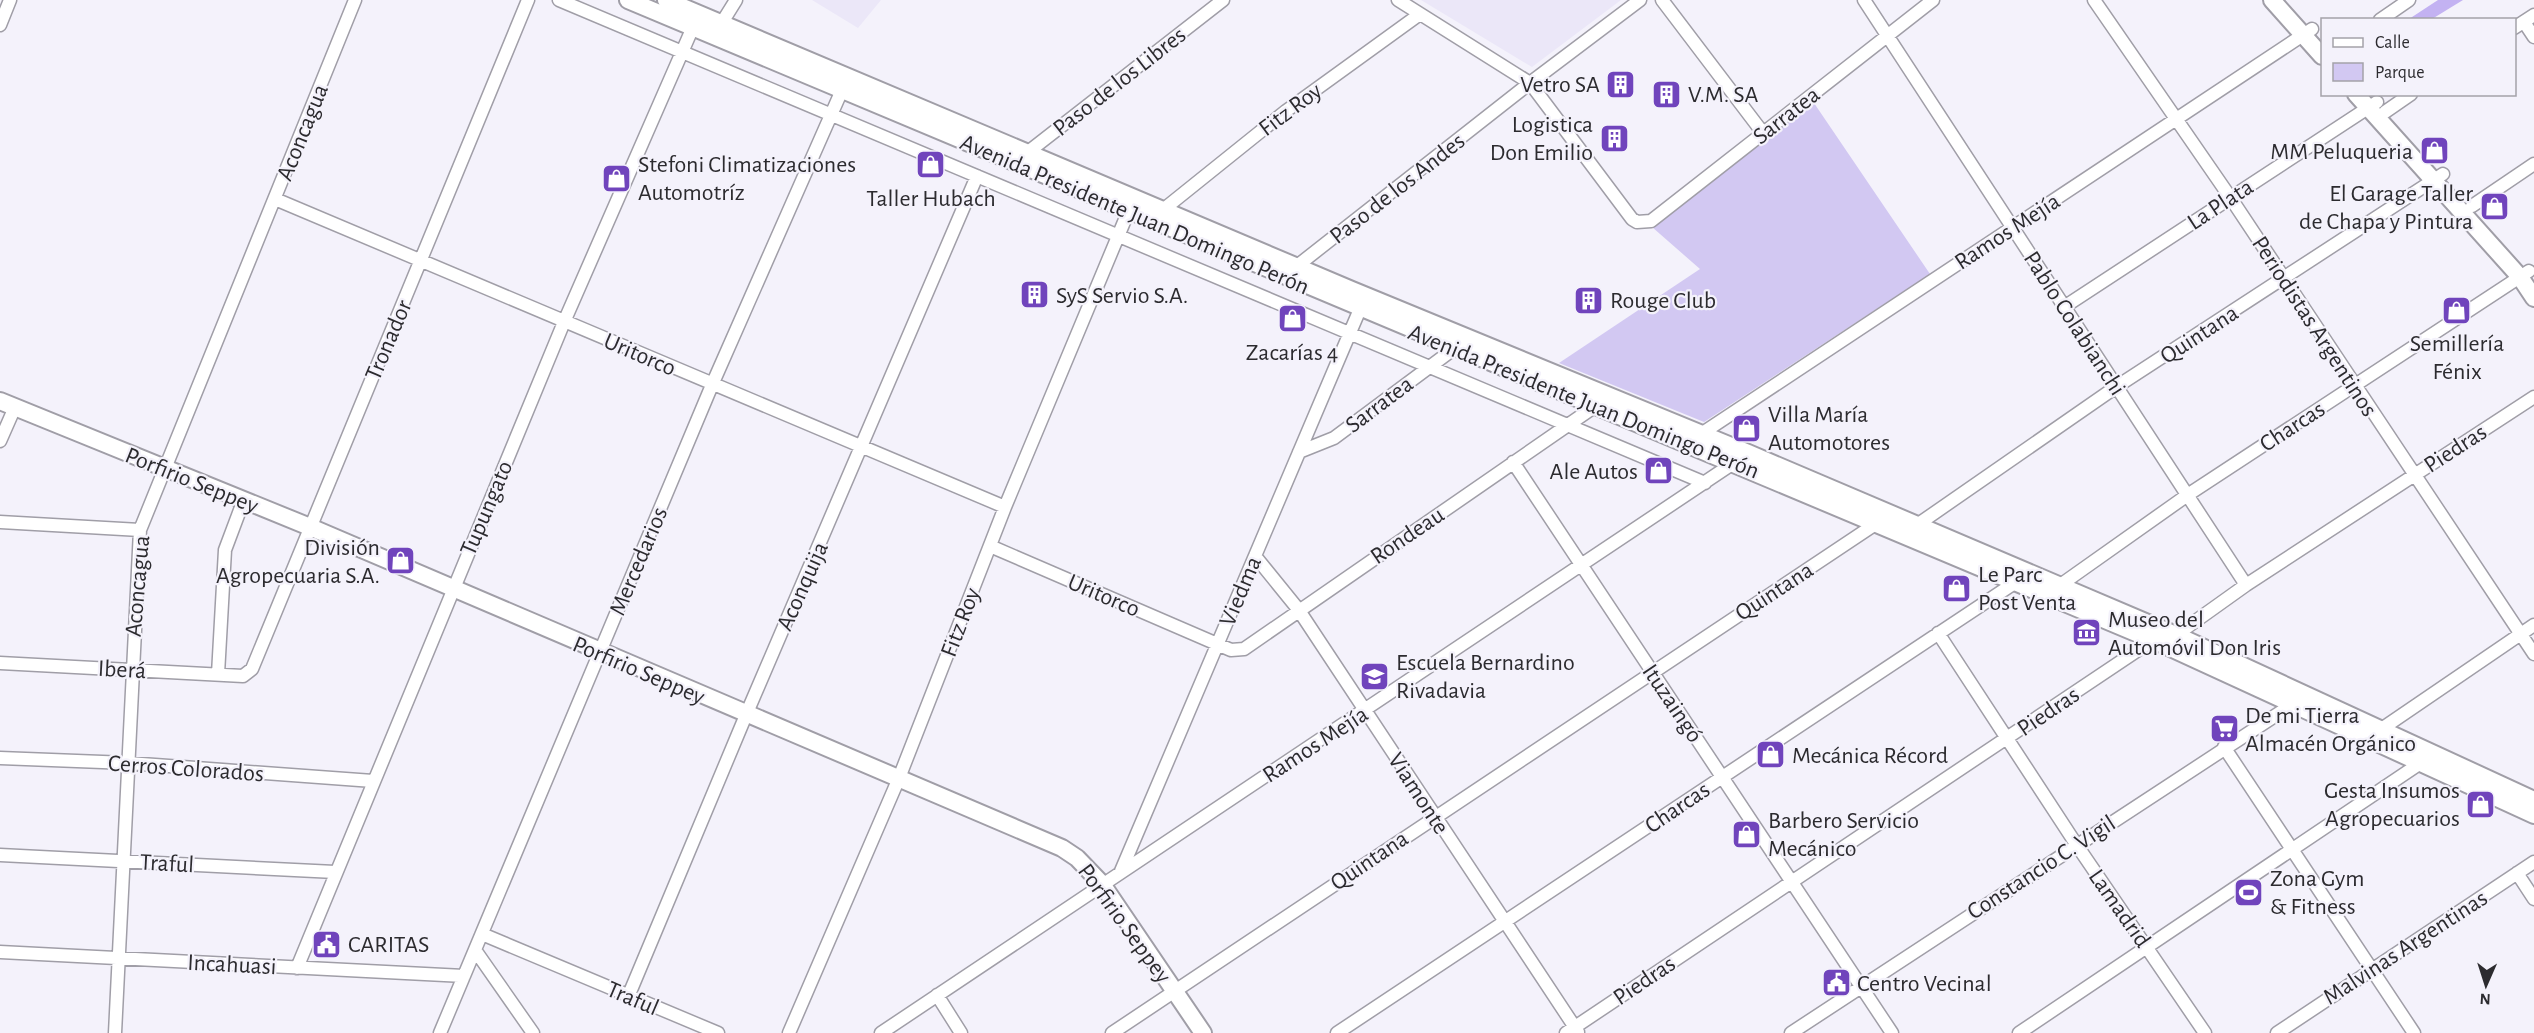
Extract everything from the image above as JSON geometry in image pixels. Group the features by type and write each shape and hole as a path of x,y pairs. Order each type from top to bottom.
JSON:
{"main road":[{"name":"Avenida Presidente Juan Domingo Perón","path":"628,0 693,27 718,30 1022,158 1129,210 1360,309 1877,523 2153,640 2293,704 2534,800"},
{"name":"Avenida Presidente Juan Domingo Perón","path":"666,0 718,30 842,90 1164,209 1748,453 2176,636 2380,730 2427,758 2534,815"},
{"path":"2272,0 2313,35"},
{"path":"2286,0 2313,35 2321,54"},
{"path":"2360,96 2375,104 2528,276"},
{"path":"2438,177 2472,206 2528,276 2534,298"},
{"name":"Porfirio Seppey","path":"7,404 310,527 599,653 1062,848 1077,858 1102,884 1203,1033"}],"street":[{"path":"0,25 10,0"},
{"name":"Aconcagua","path":"115,1033 131,670 140,530 163,468 275,200 355,0"},
{"name":"Tronador","path":"243,676 252,669 528,0"},
{"name":"Avenida Presidente Juan Domingo Perón","path":"559,0 1705,483"},
{"path":"718,30 736,0"},
{"name":"Paso de los Libres","path":"1022,158 1223,0"},
{"path":"1398,0 1530,83"},
{"name":"Paso de los Andes","path":"1297,266 1530,83 1640,0"},
{"path":"1662,0 1763,133"},
{"name":"Pablo Colabianchi","path":"1864,0 2116,387 2189,494 2246,585"},
{"name":"Sarratea","path":"1530,83 1636,222 1651,221 1933,0"},
{"name":"Periodistas Argentinos","path":"2094,0 2230,197 2534,654"},
{"path":"2383,18 2409,0"},
{"name":"Fitz Roy","path":"1164,209 1286,111 1420,14"},
{"path":"2524,22 2534,37"},
{"name":"Tupungato","path":"297,968 564,322 693,27"},
{"name":"Ramos Mejía","path":"1701,434 2012,227 2313,35"},
{"name":"Mercedarios","path":"440,1033 712,384 842,90"},
{"name":"La Plata","path":"2064,307 2375,104 2404,96"},
{"path":"2472,206 2534,164"},
{"name":"Aconquija","path":"628,997 977,176"},
{"name":"Quintana","path":"1917,525 2116,387 2438,177"},
{"name":"Uritorco","path":"275,200 1005,507"},
{"name":"Fitz Roy","path":"789,1033 898,778 1005,507 1129,210"},
{"name":"Charcas","path":"2059,586 2189,494 2528,276"},
{"name":"Viedma","path":"1121,872 1360,309"},
{"name":"Sarratea","path":"1299,452 1334,438 1455,348"},
{"name":"Piedras","path":"1573,1031 1791,880 2153,640 2176,636 2246,585 2534,397"},
{"path":"0,441 7,404"},
{"name":"Rondeau","path":"1218,644 1231,650 1244,649 1298,609 1594,407"},
{"name":"Ramos Mejía","path":"881,1033 1748,453"},
{"name":"Ituzaingó","path":"1513,462 1892,1033"},
{"path":"218,674 225,550 243,501"},
{"path":"0,522 140,530"},
{"path":"1877,523 1917,525"},
{"name":"Quintana","path":"1112,1033 1877,523"},
{"name":"Uritorco","path":"990,546 1218,644"},
{"name":"Viamonte","path":"1255,556 1298,609 1505,922 1573,1031"},
{"name":"Charcas","path":"1338,1033 2016,582"},
{"path":"2380,730 2534,625"},
{"name":"Lamadrid","path":"1938,633 2076,844 2205,1033"},
{"name":"Iberá","path":"0,663 243,676"},
{"name":"Constancio C. Vigil","path":"1791,1033 2224,747 2293,704"},
{"path":"2224,747 2290,850 2414,1033"},
{"name":"Cerros Colorados","path":"0,758 128,763 373,782"},
{"path":"2019,1033 2427,758"},
{"name":"Traful","path":"0,855 335,872"},
{"name":"Malvinas Argentinas","path":"2277,1033 2534,862"},
{"path":"2517,873 2534,898"},
{"name":"Traful","path":"482,934 718,1033"},
{"path":"475,950 533,1033"},
{"name":"Incahuasi","path":"0,952 464,976"},
{"path":"937,995 961,1033"}],"shaded area":[{"path":"812,0 881,0 858,28"},
{"path":"1421,0 1621,0 1532,67"},
{"path":"2438,0 2463,0 2434,18 2411,18"}],"green space":[{"path":"1814,103 1930,274 1704,422 1559,363 1700,269 1652,227"}],"place":[{"name":"Vetro SA","path":"1621,84"},
{"name":"V.M. SA","path":"1667,94"},
{"name":"Logistica Don Emilio","path":"1614,138"},
{"name":"MM Peluqueria","path":"2434,151"},
{"name":"Taller Hubach","path":"931,165"},
{"name":"Stefoni Climatizaciones Automotríz","path":"617,178"},
{"name":"El Garage Taller de Chapa y Pintura","path":"2494,207"},
{"name":"SyS Servio S.A.","path":"1035,295"},
{"name":"Rouge Club","path":"1589,300"},
{"name":"Semillería Fénix","path":"2457,310"},
{"name":"Zacarías 4","path":"1292,319"},
{"name":"Villa María Automotores","path":"1747,428"},
{"name":"Ale Autos","path":"1659,471"},
{"name":"División Agropecuaria S.A.","path":"401,561"},
{"name":"Le Parc Post Venta","path":"1957,588"},
{"name":"Museo del Automóvil Don Iris","path":"2087,633"},
{"name":"Escuela Bernardino Rivadavia","path":"1375,676"},
{"name":"De mi Tierra Almacén Orgánico","path":"2224,729"},
{"name":"Mecánica Récord","path":"1771,755"},
{"name":"Gesta Insumos Agropecuarios","path":"2481,804"},
{"name":"Barbero Servicio Mecánico","path":"1747,834"},
{"name":"Zona Gym & Fitness","path":"2249,892"},
{"name":"CARITAS","path":"327,944"},
{"name":"Centro Vecinal","path":"1836,983"}]}
